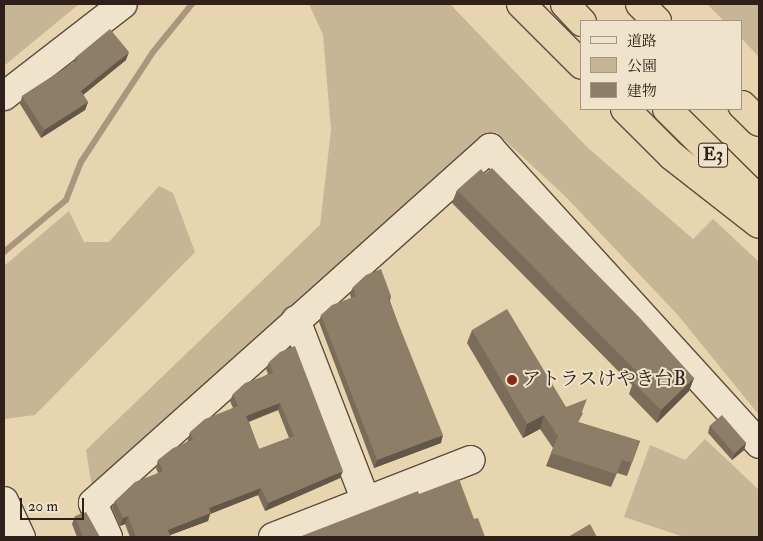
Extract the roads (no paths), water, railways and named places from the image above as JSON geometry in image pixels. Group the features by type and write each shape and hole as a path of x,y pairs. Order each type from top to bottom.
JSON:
{"highway":[{"path":"521,4 580,63"},
{"path":"565,4 580,20"},
{"path":"743,106 759,122"},
{"path":"626,110 672,156 759,224"},
{"name":"E3","path":"668,110 759,200"}],"street":[{"path":"4,96 115,6"},
{"path":"108,537 93,503 490,148 759,444"},
{"path":"296,320 366,501"},
{"path":"273,537 470,460"},
{"path":"4,501 21,537"}],"waterway":[{"path":"4,252 66,200 81,162 153,52 192,4"}],"place":[{"name":"アトラスけやき台B","path":"512,380"}]}
